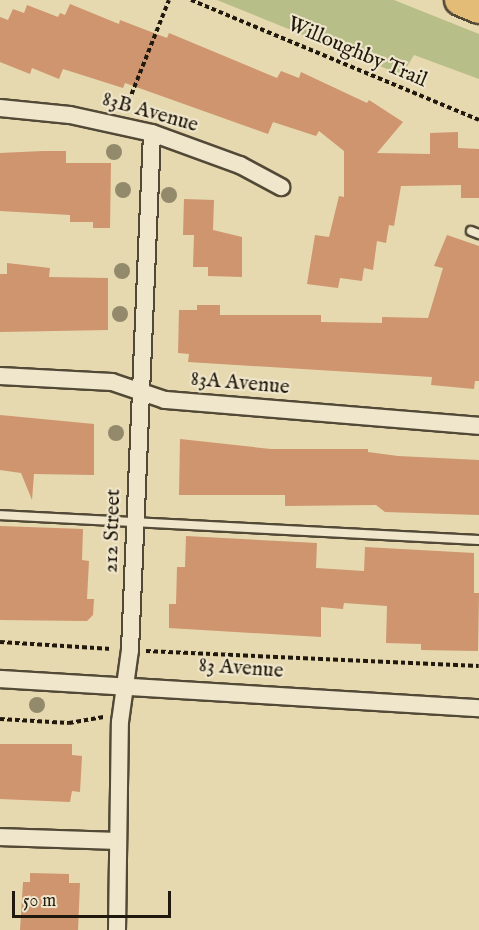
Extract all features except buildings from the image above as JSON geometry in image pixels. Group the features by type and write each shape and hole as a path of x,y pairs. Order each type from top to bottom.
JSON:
{"highway":[{"path":"460,0 479,8"}],"street":[{"name":"83B Avenue","path":"0,108 119,126 152,134 240,165 281,187"},
{"name":"212 Street","path":"117,930 120,722 130,650 139,391 152,134"},
{"name":"83A Avenue","path":"0,376 92,379 165,400 479,426"},
{"name":"83 Avenue","path":"0,679 124,684 479,708"},
{"path":"0,837 118,841"}],"lane":[{"path":"0,515 479,540"}],"path":[{"path":"119,126 169,0"},
{"name":"Willoughby Trail","path":"191,0 479,120"},
{"path":"0,642 112,649"},
{"path":"145,651 479,666"},
{"path":"0,719 69,723 94,722 104,717"}],"green space":[{"path":"217,0 394,0 479,34 479,79 414,55 402,75"}]}
